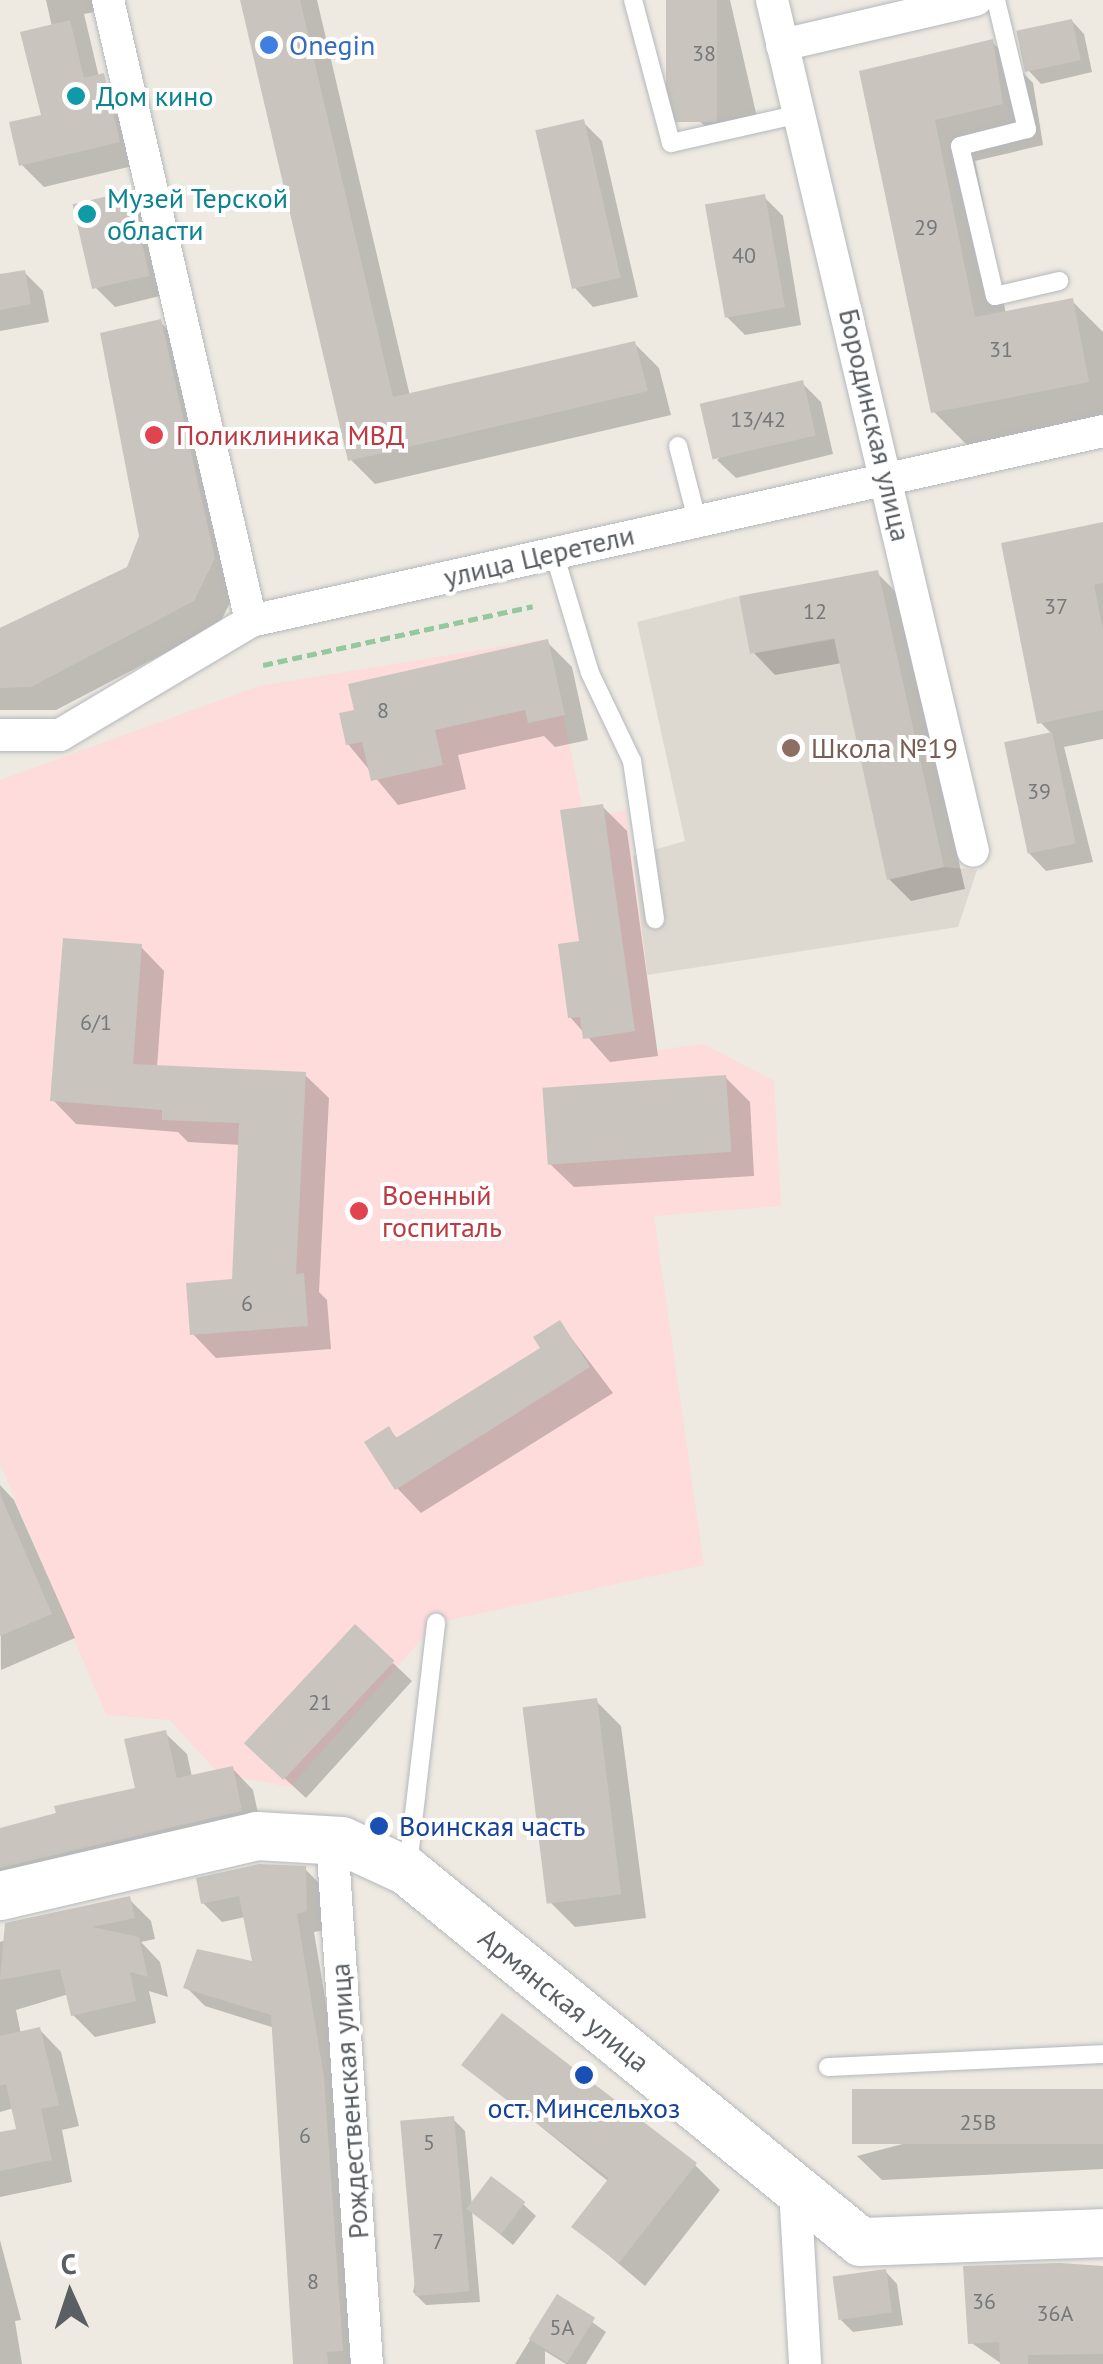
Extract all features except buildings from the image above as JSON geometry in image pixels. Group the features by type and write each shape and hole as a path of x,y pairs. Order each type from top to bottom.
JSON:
{"main road":[{"name":"Армянская улица","path":"0,1896 257,1836 332,1839 407,1871 861,2242 1103,2233"}],"street":[{"path":"108,0 251,621"},
{"name":"Бородинская улица","path":"772,0 889,477 972,852"},
{"path":"782,44 976,0"},
{"name":"улица Церетели","path":"0,734 60,735 251,621 1103,431"},
{"name":"Рождественская улица","path":"332,1839 367,2364"},
{"path":"796,2189 805,2364"}],"lane":[{"path":"633,0 671,143 800,114"},
{"path":"996,0 1027,129 960,146 995,296 1059,281"},
{"path":"678,446 697,520"},
{"path":"554,552 590,673 632,761 654,918"},
{"path":"407,1871 436,1624"},
{"path":"828,2067 1103,2054"}],"path":[{"path":"263,665 533,606"}],"shaded area":[{"name":"Школа №19","path":"739,596 751,654 891,629 943,867 977,870 958,927 647,975 633,856 685,841 637,622"},
{"name":"Военный госпиталь","path":"547,639 585,819 626,810 657,1050 704,1044 774,1081 781,1206 654,1216 704,1565 436,1623 290,1787 218,1773 170,1720 106,1715 0,1463 0,780 259,686"}],"place":[{"name":"Onegin","path":"269,45"},
{"name":"Дом кино","path":"76,96"},
{"name":"Музей Терской области","path":"87,214"},
{"name":"Поликлиника МВД","path":"154,435"},
{"name":"Школа №19","path":"791,748"},
{"name":"Военный госпиталь","path":"359,1211"},
{"name":"Воинская часть","path":"379,1826"},
{"name":"ост. Минсельхоз","path":"584,2075"}]}
